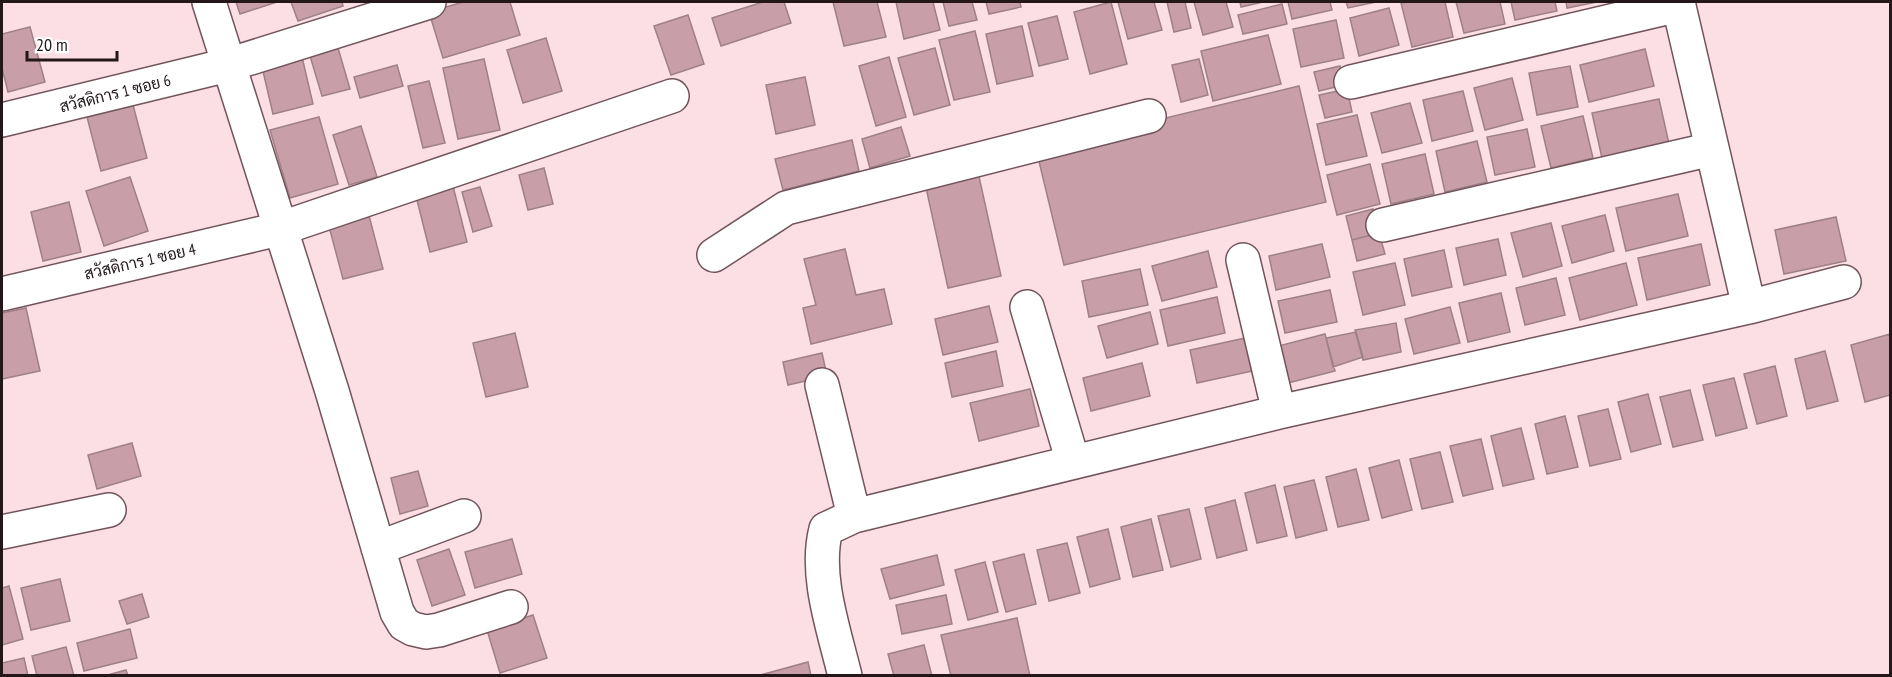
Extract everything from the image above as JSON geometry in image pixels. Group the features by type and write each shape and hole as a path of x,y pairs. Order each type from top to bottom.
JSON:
{"street":[{"path":"209,2 332,391 398,612 404,624 426,632 511,607"},
{"name":"สวัสดิการ 1 ซอย 6","path":"2,120 228,65 429,2"},
{"path":"1351,82 1678,3 1749,307"},
{"name":"สวัสดิการ 1 ซอย 4","path":"2,294 279,228 672,96"},
{"path":"714,255 786,208 1149,116"},
{"path":"1383,225 1712,149"},
{"path":"1244,260 1279,412"},
{"path":"845,675 822,576 822,546 826,529 854,516 1279,412 1749,307 1844,282"},
{"path":"1027,307 1073,462"},
{"path":"822,385 854,516"},
{"path":"2,532 109,510"},
{"path":"378,548 464,516"}],"building":[{"path":"236,2 277,2 240,14"},
{"path":"291,2 342,2 343,6 298,21"},
{"path":"463,2 510,2 520,35 443,58 429,12"},
{"path":"763,2 784,2 791,23 721,46 712,18"},
{"path":"833,2 877,2 886,37 844,46"},
{"path":"896,2 933,2 940,30 904,39"},
{"path":"943,2 972,2 977,20 949,26"},
{"path":"986,2 1020,2 1021,7 989,14"},
{"path":"1111,2 1127,64 1090,74 1074,12"},
{"path":"1118,2 1154,2 1162,30 1128,39"},
{"path":"1167,2 1185,2 1191,28 1174,32"},
{"path":"1194,2 1226,2 1233,27 1203,35"},
{"path":"1240,2 1263,2 1241,7"},
{"path":"1288,2 1330,2 1332,10 1292,19"},
{"path":"1346,2 1376,2 1348,8"},
{"path":"1445,2 1453,37 1412,47 1401,3"},
{"path":"1456,2 1500,2 1505,24 1464,33"},
{"path":"1511,2 1555,2 1557,11 1515,20"},
{"path":"1566,2 1597,2 1567,8"},
{"path":"1282,4 1287,24 1243,34 1238,15"},
{"path":"1389,8 1399,45 1359,56 1350,18"},
{"path":"688,15 704,64 671,75 654,26"},
{"path":"1057,16 1068,59 1039,66 1028,23"},
{"path":"1336,20 1344,58 1301,67 1293,29"},
{"path":"1022,26 1033,76 997,84 986,34"},
{"path":"30,27 45,82 8,92 2,68 2,34"},
{"path":"975,31 990,92 954,100 939,40"},
{"path":"1268,35 1281,84 1213,101 1201,51"},
{"path":"546,38 562,91 523,103 507,50"},
{"path":"338,48 350,89 322,96 310,56"},
{"path":"935,48 950,105 914,115 898,58"},
{"path":"1645,49 1654,86 1589,102 1580,65"},
{"path":"302,57 313,104 273,114 262,67"},
{"path":"889,57 906,117 876,126 859,66"},
{"path":"484,59 500,130 458,139 443,68"},
{"path":"1199,59 1208,95 1181,102 1172,65"},
{"path":"397,65 403,86 360,98 354,77"},
{"path":"1340,66 1344,85 1319,91 1314,72"},
{"path":"1570,66 1578,107 1537,115 1529,73"},
{"path":"805,77 815,125 776,134 766,85"},
{"path":"1512,78 1523,120 1485,130 1474,88"},
{"path":"429,81 445,143 423,148 408,86"},
{"path":"1299,86 1326,202 1064,265 1036,149"},
{"path":"1347,89 1352,112 1325,118 1319,95"},
{"path":"1463,91 1473,131 1432,141 1423,100"},
{"path":"1659,99 1669,144 1602,158 1592,113"},
{"path":"1410,103 1422,143 1382,153 1371,113"},
{"path":"133,105 147,158 101,171 87,117"},
{"path":"1357,115 1367,156 1326,165 1317,124"},
{"path":"1583,116 1593,158 1551,168 1541,126"},
{"path":"319,117 338,184 290,198 270,130"},
{"path":"361,126 377,177 349,185 333,135"},
{"path":"901,127 910,156 870,168 862,139"},
{"path":"1527,129 1535,167 1495,175 1487,137"},
{"path":"852,140 859,171 783,190 775,159"},
{"path":"1477,141 1487,182 1445,192 1436,151"},
{"path":"1425,154 1434,194 1391,204 1382,164"},
{"path":"976,163 1001,276 948,288 923,174"},
{"path":"1370,164 1380,204 1337,215 1327,175"},
{"path":"544,168 553,204 528,210 519,175"},
{"path":"130,177 148,231 104,246 86,191"},
{"path":"453,186 467,242 430,252 416,196"},
{"path":"480,187 492,226 473,232 462,192"},
{"path":"1678,194 1688,236 1626,251 1616,208"},
{"path":"69,202 81,252 43,261 31,212"},
{"path":"367,208 383,269 343,279 327,219"},
{"path":"1373,209 1379,233 1352,240 1346,216"},
{"path":"1605,215 1614,251 1572,263 1562,226"},
{"path":"1836,217 1846,261 1784,274 1775,230"},
{"path":"1551,223 1562,266 1523,277 1511,233"},
{"path":"1379,233 1385,254 1357,261 1352,240"},
{"path":"1498,239 1506,275 1464,285 1456,248"},
{"path":"1322,244 1330,277 1276,290 1269,256"},
{"path":"1701,244 1710,285 1647,300 1638,258"},
{"path":"845,249 856,295 884,289 892,324 811,344 803,308 816,305 804,259"},
{"path":"1444,250 1452,287 1412,296 1404,259"},
{"path":"1208,251 1217,287 1162,301 1152,266"},
{"path":"1395,263 1405,305 1363,315 1353,272"},
{"path":"1626,263 1637,305 1580,320 1569,278"},
{"path":"1140,269 1148,305 1089,317 1082,281"},
{"path":"1556,278 1565,315 1525,325 1516,288"},
{"path":"1330,290 1337,322 1285,333 1278,301"},
{"path":"1501,293 1510,332 1468,342 1459,303"},
{"path":"1217,297 1225,333 1168,346 1160,310"},
{"path":"989,306 998,342 943,355 935,319"},
{"path":"1450,307 1460,343 1414,354 1405,319"},
{"path":"26,308 40,371 2,379 2,313"},
{"path":"1150,312 1158,344 1107,358 1098,326"},
{"path":"1396,323 1401,352 1363,360 1355,330"},
{"path":"1356,332 1363,357 1333,367 1326,338"},
{"path":"515,333 528,387 486,397 473,343"},
{"path":"1325,334 1335,371 1276,386 1267,349"},
{"path":"1890,334 1890,395 1865,402 1851,345"},
{"path":"1250,337 1257,370 1197,383 1190,350"},
{"path":"996,351 1003,386 952,397 945,363"},
{"path":"1825,351 1838,401 1807,409 1795,359"},
{"path":"822,353 827,376 788,385 783,362"},
{"path":"1142,363 1150,396 1091,411 1083,378"},
{"path":"1775,366 1787,416 1757,424 1744,374"},
{"path":"1734,378 1747,428 1716,436 1703,385"},
{"path":"1030,389 1039,426 979,441 970,403"},
{"path":"1690,390 1703,440 1673,447 1660,397"},
{"path":"1648,394 1661,444 1631,452 1618,402"},
{"path":"1608,409 1621,459 1590,466 1578,416"},
{"path":"1565,416 1578,467 1547,474 1535,424"},
{"path":"1521,428 1534,479 1503,486 1491,436"},
{"path":"1481,439 1493,489 1463,496 1450,446"},
{"path":"132,443 141,476 97,489 88,455"},
{"path":"1440,452 1453,502 1422,509 1410,459"},
{"path":"1399,460 1412,510 1382,518 1369,468"},
{"path":"1356,469 1369,520 1338,527 1326,477"},
{"path":"418,471 428,506 400,514 391,478"},
{"path":"1314,480 1327,530 1296,538 1284,487"},
{"path":"1275,485 1287,536 1257,543 1245,493"},
{"path":"1235,500 1247,550 1217,558 1205,508"},
{"path":"1189,509 1201,559 1171,567 1158,516"},
{"path":"1151,519 1163,570 1133,577 1121,527"},
{"path":"1108,529 1120,579 1090,587 1077,537"},
{"path":"512,539 522,574 475,588 465,552"},
{"path":"1067,543 1080,593 1049,601 1037,550"},
{"path":"449,549 465,595 432,606 417,560"},
{"path":"1024,554 1036,604 1006,612 993,562"},
{"path":"937,555 944,585 890,599 881,569"},
{"path":"985,562 998,612 968,620 955,570"},
{"path":"60,579 70,621 31,630 21,588"},
{"path":"9,586 23,639 2,645 2,588"},
{"path":"142,594 149,617 127,624 119,601"},
{"path":"946,595 952,624 902,634 896,605"},
{"path":"533,615 547,658 500,673 487,630"},
{"path":"1017,618 1030,676 951,676 941,635"},
{"path":"130,629 137,658 84,671 77,643"},
{"path":"924,645 932,676 894,676 888,654"},
{"path":"66,647 74,676 37,676 32,656"},
{"path":"24,658 28,676 2,676 2,663"},
{"path":"808,662 811,676 757,676"},
{"path":"126,670 128,676 104,676"}]}
